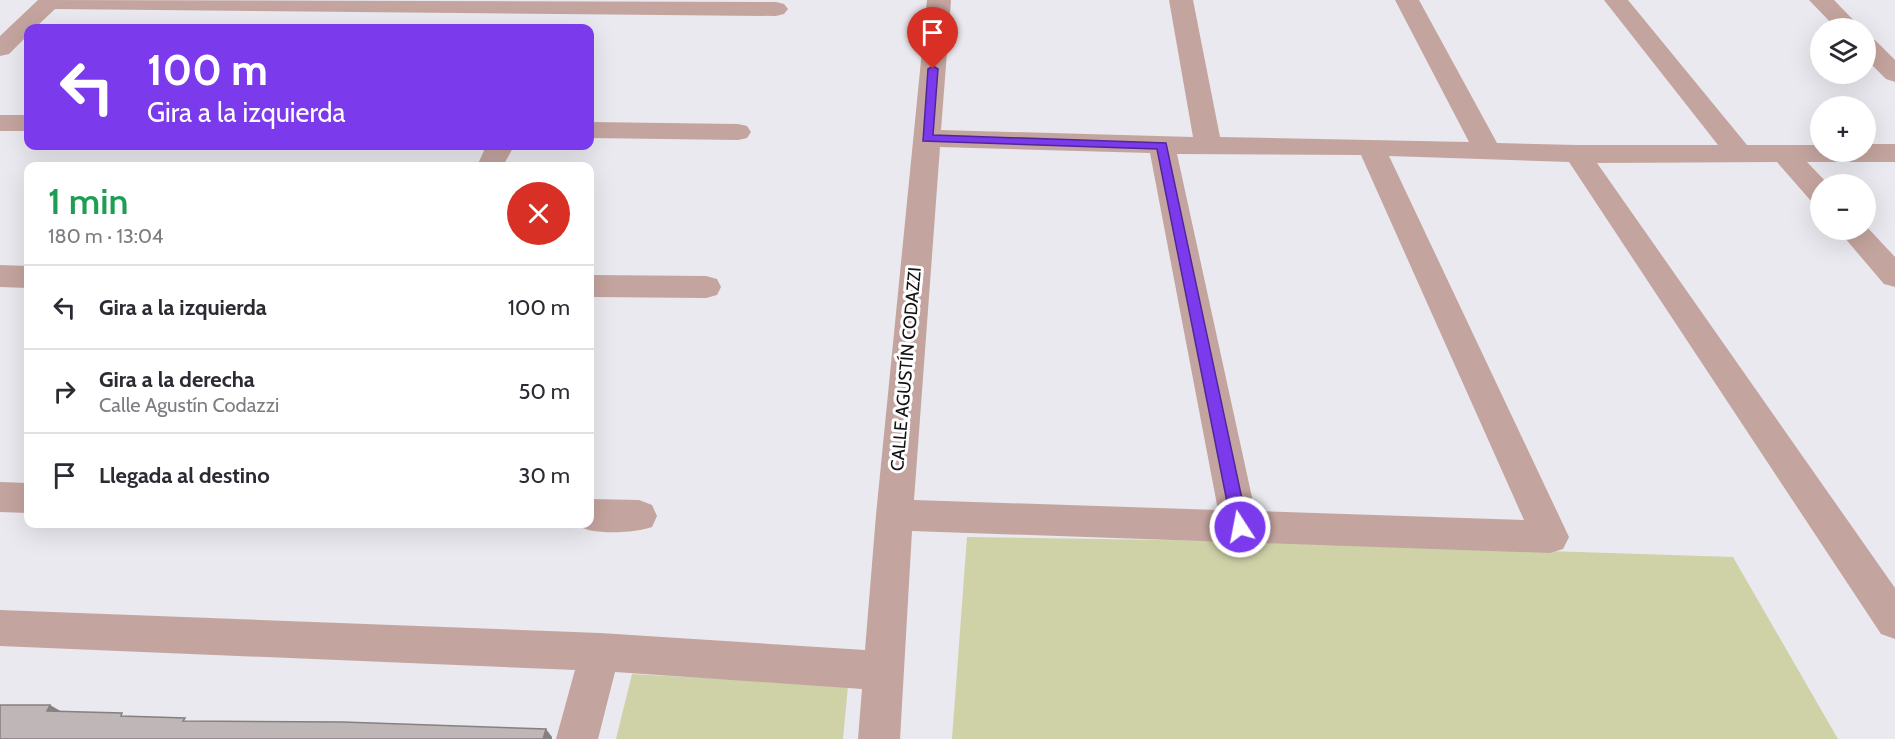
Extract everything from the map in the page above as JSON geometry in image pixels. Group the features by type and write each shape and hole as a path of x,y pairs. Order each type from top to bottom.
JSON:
{"street":[{"name":"CALLE AGUSTÍN CODAZZI","path":"879,739 894,515 939,0"},
{"path":"1181,0 1208,146"},
{"path":"1407,0 1488,152"},
{"path":"1616,0 1739,153"},
{"path":"1821,0 1839,18"},
{"path":"26,24 50,1 566,3 776,9"},
{"path":"556,24 566,3"},
{"path":"0,49 24,26"},
{"path":"1876,55 1895,74"},
{"path":"0,123 24,123"},
{"path":"594,130 738,132"},
{"path":"927,138 1208,146 1371,147 1577,154 1895,153"},
{"path":"1162,145 1240,527"},
{"path":"894,515 1550,537 1371,147"},
{"path":"1784,153 1810,182"},
{"path":"1577,154 1895,621"},
{"path":"1862,240 1895,276"},
{"path":"0,276 24,277"},
{"path":"594,286 706,287"},
{"path":"0,497 24,498"},
{"path":"594,515 639,516"},
{"path":"0,628 600,652 883,671"},
{"path":"577,739 600,652"}],"green space":[{"path":"967,537 1234,541 1733,557 1838,739 952,739"},
{"path":"632,674 848,686 843,739 616,739"}],"building":[{"path":"0,705 50,705 47,711 122,713 121,716 185,718 183,721 343,722 546,729 543,739 0,739"}],"route":[{"path":"933,69 927,138 1162,145 1240,527"}]}
